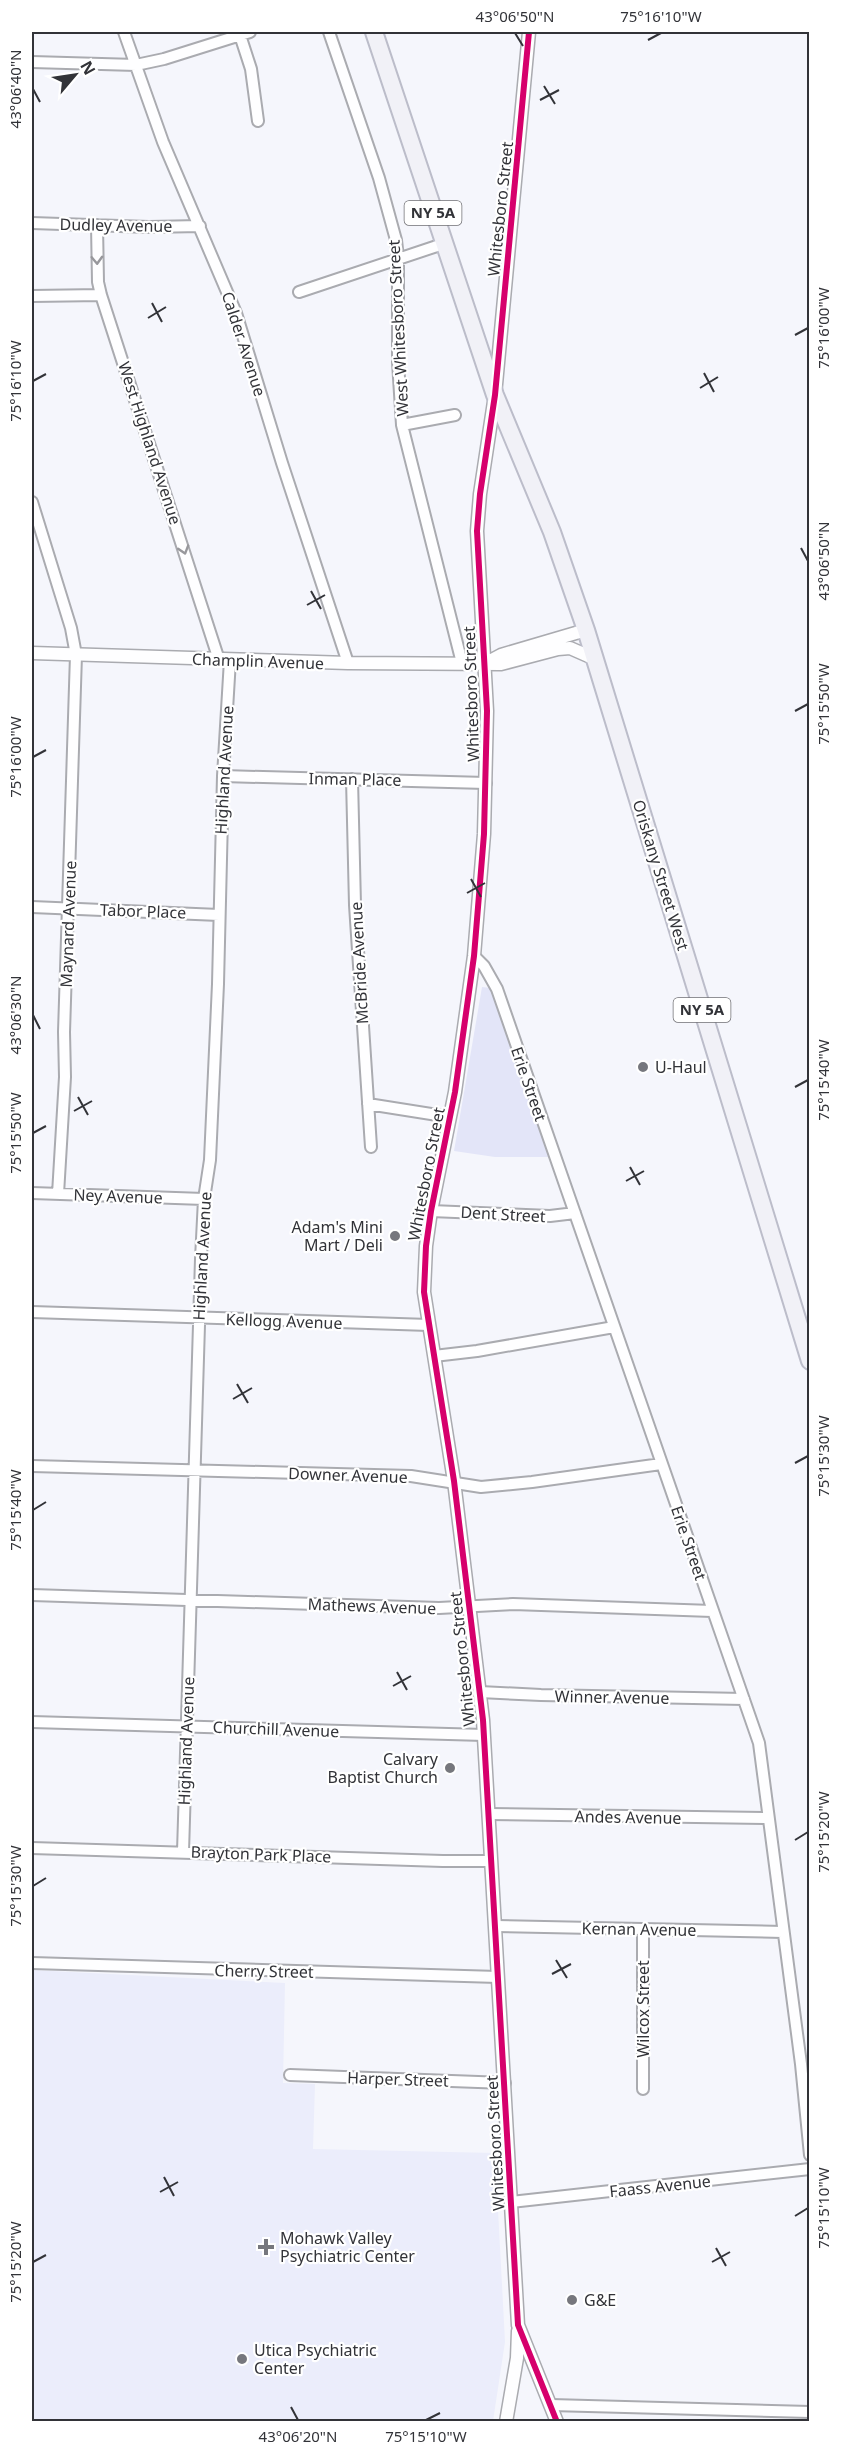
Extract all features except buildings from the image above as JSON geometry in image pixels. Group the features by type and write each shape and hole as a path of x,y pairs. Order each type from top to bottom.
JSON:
{"main road":[{"name":"NY 5A","path":"374,32 495,395"},
{"name":"Oriskany Street West","path":"495,395 552,532 586,630 810,1361"}],"street":[{"name":"Calder Avenue","path":"124,32 163,142 236,313 282,463 348,663"},
{"name":"West Whitesboro Street","path":"329,32 379,178 396,240 398,362 402,425 462,663"},
{"name":"Whitesboro Street","path":"529,32 495,395 480,494 477,531 488,711 484,834 474,956 467,1018 431,1210 424,1292 454,1481 484,1735 518,2325 557,2421"},
{"path":"32,62 136,65 164,59 243,33 251,69 258,121"},
{"name":"Dudley Avenue","path":"32,223 200,226"},
{"name":"West Highland Avenue","path":"98,225 98,282 101,295 224,660"},
{"path":"299,292 443,244"},
{"path":"32,296 101,295"},
{"path":"402,425 455,415"},
{"name":"Maynard Avenue","path":"32,502 71,628 76,655 65,1077 58,1194"},
{"name":"Champlin Avenue","path":"485,663 501,655 586,630"},
{"name":"Champlin Avenue","path":"32,653 348,663 501,664 570,648 595,659"},
{"name":"Highland Avenue","path":"183,1852 198,1318 204,1199 210,1160 218,984 224,660"},
{"name":"Inman Place","path":"223,776 486,783"},
{"name":"McBride Avenue","path":"351,779 356,905 371,1147"},
{"name":"Tabor Place","path":"32,907 219,915"},
{"name":"Erie Street","path":"474,956 484,966 497,989 759,1743 801,2064 810,2155"},
{"path":"368,1104 450,1117"},
{"name":"Ney Avenue","path":"32,1193 204,1199"},
{"name":"Dent Street","path":"431,1210 550,1216 575,1213"},
{"name":"Kellogg Avenue","path":"32,1312 429,1325"},
{"path":"434,1356 477,1351 614,1327"},
{"name":"Downer Avenue","path":"32,1466 411,1476 481,1487 661,1464"},
{"name":"Mathews Avenue","path":"32,1595 439,1608 513,1604 712,1611"},
{"name":"Winner Avenue","path":"480,1692 744,1699"},
{"name":"Churchill Avenue","path":"32,1722 484,1735"},
{"name":"Andes Avenue","path":"488,1814 768,1818"},
{"name":"Brayton Park Place","path":"32,1848 491,1861"},
{"name":"Kernan Avenue","path":"495,1926 783,1932"},
{"name":"Wilcox Street","path":"643,1929 643,2089"},
{"name":"Cherry Street","path":"32,1963 498,1977"},
{"name":"Harper Street","path":"290,2075 505,2083"},
{"name":"Faass Avenue","path":"511,2202 810,2169"},
{"path":"506,2421 517,2358 518,2325"},
{"path":"551,2405 702,2416 810,2412"}],"shaded area":[{"path":"482,987 491,988 549,1157 495,1157 454,1151"},
{"name":"Mohawk Valley Psychiatric Center","path":"32,1970 285,1983 283,2083 315,2084 313,2149 495,2153 505,2342 493,2421 32,2421"}],"cycle path":[{"path":"529,32 495,395 480,494 477,531 487,711 484,834 474,956 455,1092 431,1211 426,1246 424,1292 454,1481 483,1720 518,2325 557,2422"}],"place":[{"name":"U-Haul","path":"643,1067"},
{"name":"Adam's Mini Mart / Deli","path":"395,1236"},
{"name":"Calvary Baptist Church","path":"450,1768"},
{"name":"Mohawk Valley Psychiatric Center","path":"266,2247"},
{"name":"G&E","path":"572,2300"},
{"name":"Utica Psychiatric Center","path":"242,2359"}]}
